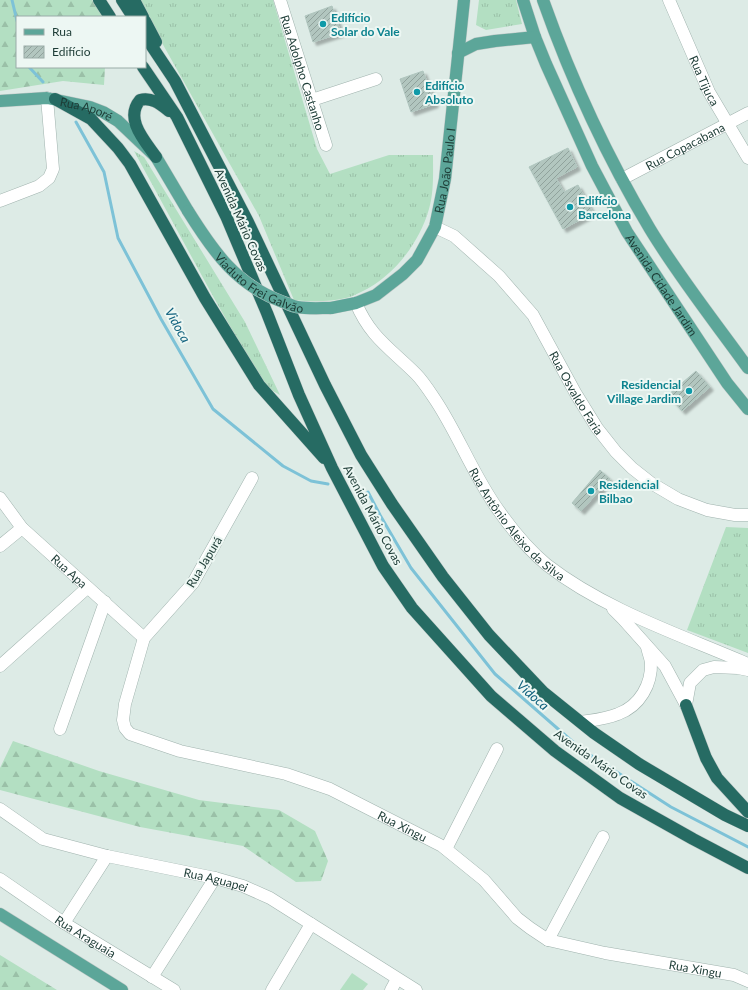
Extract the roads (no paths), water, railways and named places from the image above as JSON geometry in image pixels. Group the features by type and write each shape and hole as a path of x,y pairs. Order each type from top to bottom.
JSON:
{"highway":[{"path":"99,0 109,16"},
{"path":"122,0 132,16"},
{"path":"134,0 142,16"},
{"path":"146,23 175,81"},
{"name":"Avenida Mário Covas","path":"146,38 175,81 251,229 325,385 361,455 392,504 444,577 489,635 544,692 581,722 639,764 725,815 748,826"},
{"name":"Avenida Mário Covas","path":"144,68 177,117 226,216 267,313 299,395 332,468 383,566 412,608 491,696 555,751 620,798 692,839 748,868"},
{"path":"51,99 91,118 122,153 130,164 205,298 259,385 332,468"},
{"path":"156,157 141,136 136,125 133,115 136,105 140,100 152,100 177,117"},
{"path":"686,705 706,758 717,778 748,812"}],"main road":[{"name":"Rua João Paulo I","path":"356,303 376,295 403,274 417,260 435,227 445,179 464,0"},
{"name":"Avenida Cidade Jardim","path":"523,0 535,37 592,166 627,232 727,383 748,409"},
{"name":"Avenida Cidade Jardim","path":"543,0 560,46 622,179 650,229 684,280 748,368"},
{"path":"458,53 476,44 535,37"},
{"name":"Rua Aporé","path":"0,101 51,99 90,107 103,112 118,121 156,157"},
{"path":"592,166 610,156"},
{"name":"Viaduto Frei Galvão","path":"156,157 207,241 229,267 244,281 258,291 297,307 331,308 356,303"},
{"path":"0,914 122,990"}],"street":[{"name":"Rua Adolpho Castanho","path":"280,0 326,145"},
{"name":"Rua Tijuca","path":"669,0 709,92 729,123 748,158"},
{"path":"312,100 376,79"},
{"path":"0,201 39,186 49,178 53,169 51,99"},
{"name":"Rua Copacabana","path":"622,179 748,113"},
{"name":"Rua Osvaldo Faria","path":"435,227 454,236 493,271 533,315 576,394 616,452 632,468 651,483 678,499 707,510 748,515"},
{"name":"Rua Antônio Aleixo da Silva","path":"356,303 369,329 389,350 417,375 436,401 498,510 520,538 547,564 587,592 604,601 641,619 748,664"},
{"name":"Rua Japurá","path":"144,638 193,583 252,478"},
{"name":"Rua Apa","path":"0,498 22,528 144,638"},
{"path":"0,546 22,528"},
{"path":"0,666 87,588"},
{"path":"604,601 623,619 665,666 686,705"},
{"path":"60,728 105,602"},
{"name":"Rua Xingu","path":"144,638 125,704 122,720 125,728 130,734 180,751 286,774 330,789 446,849 484,880 517,918 548,940 605,953 734,976 748,981"},
{"path":"581,722 620,714 633,706 641,698 651,673 651,660 646,644"},
{"path":"686,705 690,683 703,670 718,667 748,670"},
{"path":"446,849 497,749"},
{"name":"Rua Aguapei","path":"0,809 43,840 107,856 215,878 243,886 270,898 416,990"},
{"path":"548,940 603,837"},
{"path":"64,923 107,856"},
{"path":"152,977 215,878"},
{"name":"Rua Araguaia","path":"0,879 64,923 174,990"},
{"path":"272,990 311,924"},
{"path":"391,990 397,979"}],"waterway":[{"path":"12,0 16,17"},
{"path":"30,68 43,82"},
{"name":"Vidoca","path":"76,122 104,172 118,238 161,319 213,409 283,466 311,481 328,484"},
{"name":"Vidoca","path":"368,492 411,568 495,674 581,749 671,807 748,847"}],"place":[{"name":"Edifício Solar do Vale","path":"323,24"},
{"name":"Edifício Absoluto","path":"417,92"},
{"name":"Edifício Barcelona","path":"570,207"},
{"name":"Residencial Village Jardim","path":"689,391"},
{"name":"Residencial Bilbao","path":"591,491"}]}
